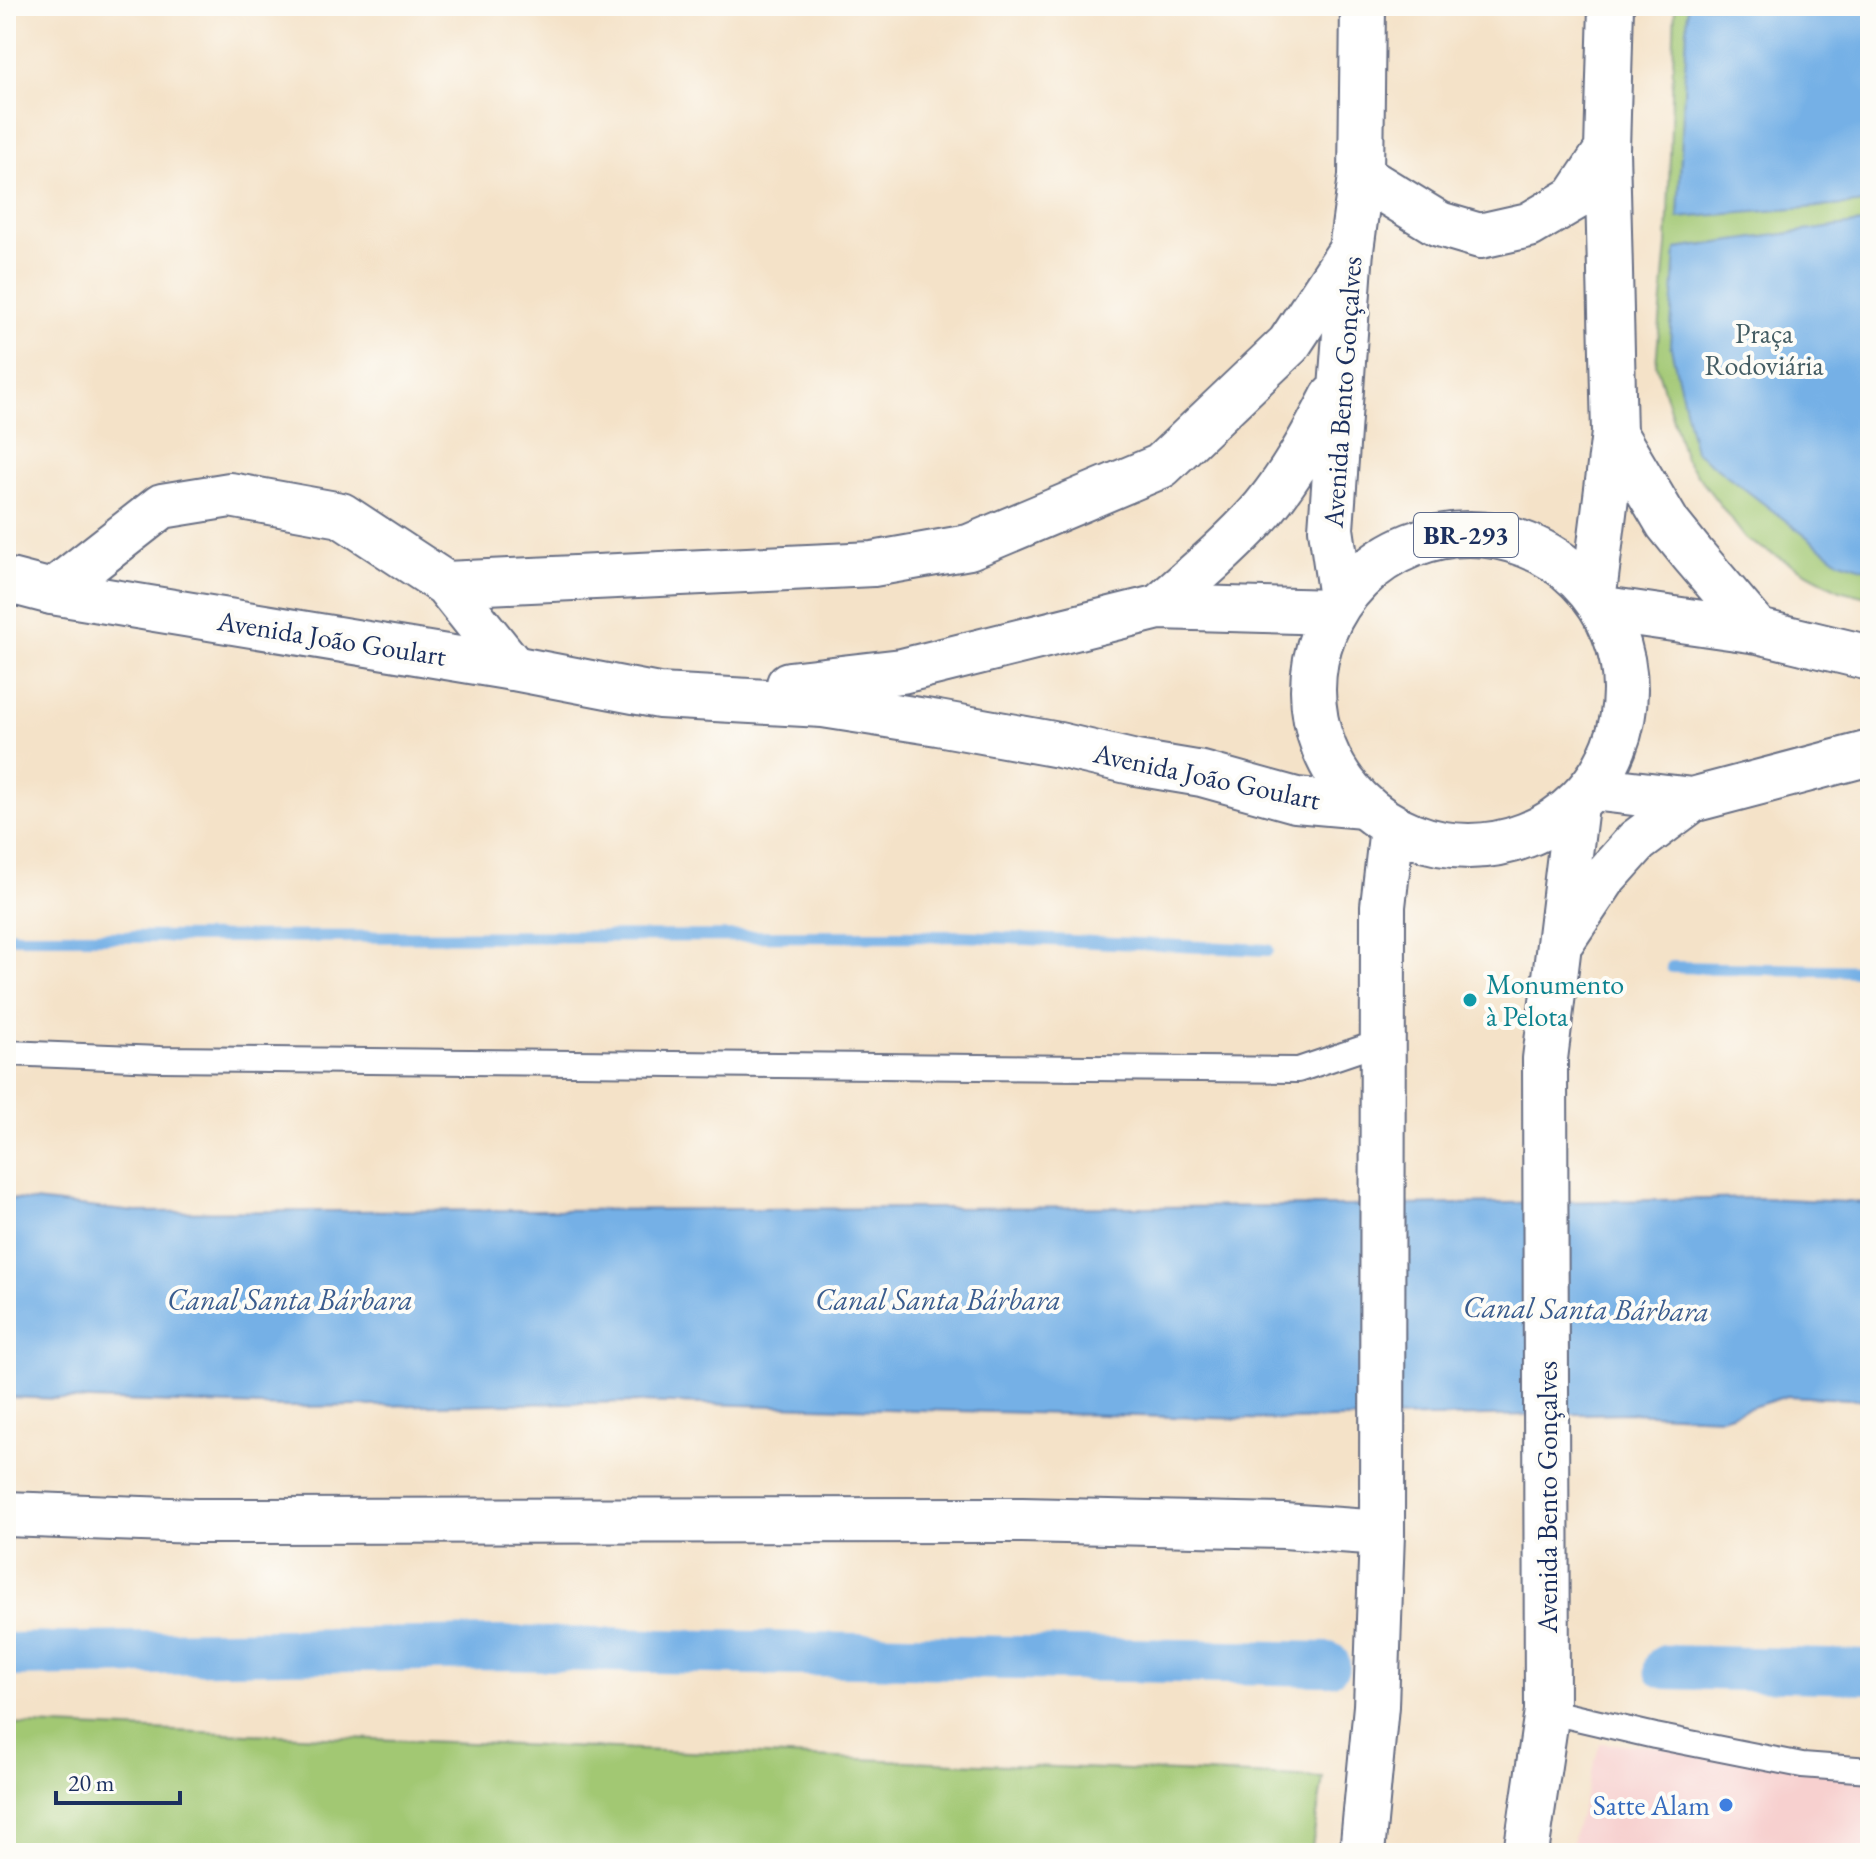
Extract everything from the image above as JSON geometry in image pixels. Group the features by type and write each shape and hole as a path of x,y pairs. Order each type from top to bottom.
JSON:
{"main road":[{"name":"Avenida Bento Gonçalves","path":"1363,6 1361,176 1351,250 1331,529 1337,605 1314,661 1314,714 1330,764 1377,816"},
{"name":"Avenida Bento Gonçalves","path":"1526,1853 1547,1711 1545,1059 1559,945 1584,796 1615,747 1626,701 1622,653 1599,601 1614,433 1607,150 1611,6"},
{"path":"1361,176 1439,224 1480,236 1529,225 1575,198 1607,150"},
{"path":"446,584 873,564 969,547 1161,466 1289,344 1351,250"},
{"path":"1159,607 1203,569 1263,509 1313,436 1340,384"},
{"path":"1614,433 1668,524 1758,631"},
{"path":"52,592 162,506 230,495 341,515 446,584 513,668"},
{"name":"BR-293","path":"1337,605 1384,558 1438,536 1496,534 1550,555 1599,601"},
{"name":"Avenida João Goulart","path":"6,580 52,592 513,668 659,696 823,705 1059,745 1202,774 1296,800 1377,816 1455,847 1520,839 1584,796"},
{"path":"1599,601 1758,631 1870,658"},
{"name":"Avenida João Goulart","path":"659,696 821,682 902,671 1159,607 1337,605"},
{"path":"1584,796 1692,800 1870,753"},
{"path":"1559,945 1604,878 1637,841 1692,800"},
{"path":"1362,1853 1376,1706 1382,1533 1383,906 1377,816"},
{"path":"6,1514 196,1521 1022,1520 1284,1526 1382,1533"}],"lane":[{"path":"6,1053 160,1059 1298,1070 1383,1057"},
{"path":"1547,1711 1802,1765 1870,1770"}],"shaded area":[{"name":"Satte Alam","path":"1600,1743 1870,1758 1870,1853 1569,1853"}],"green space":[{"name":"Praça Rodoviária","path":"1675,6 1870,6 1870,598 1839,590 1747,540 1685,459 1656,364 1667,246"},
{"path":"6,1724 1323,1778 1311,1853 6,1853"}],"water":[{"path":"1688,6 1870,6 1870,202 1678,218"},
{"path":"1870,222 1870,570 1837,560 1695,451 1670,344 1676,249"},
{"name":"Canal Santa Bárbara","path":"6,1198 135,1212 1349,1206 1762,1198 1870,1203 1870,1400 1787,1396 1721,1417 1629,1413 1281,1420 636,1402 289,1407 6,1397"}],"waterway":[{"path":"6,935 961,936 1268,950"},
{"path":"1672,967 1870,971"},
{"path":"6,1655 498,1648 1328,1664"},
{"path":"1666,1667 1870,1672"}],"place":[{"name":"Monumento à Pelota","path":"1470,1000"},
{"name":"Satte Alam","path":"1726,1805"}]}
